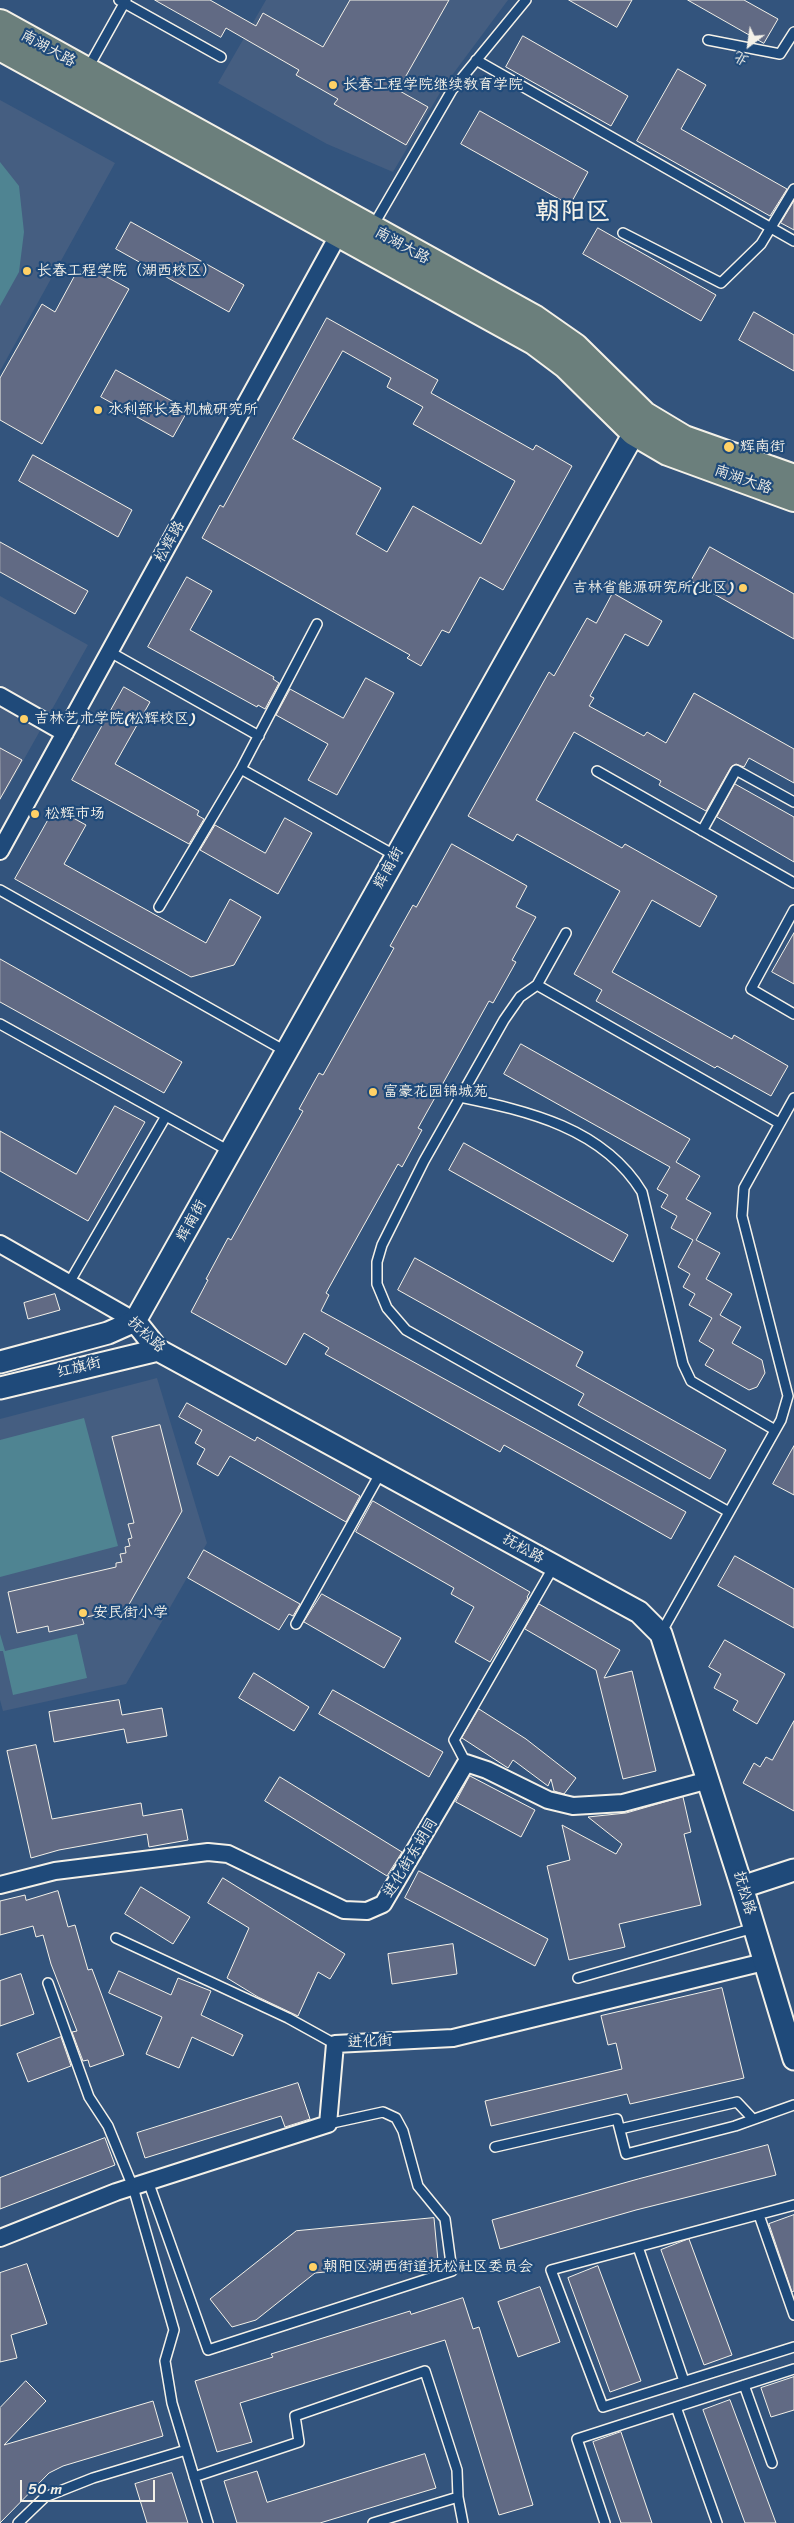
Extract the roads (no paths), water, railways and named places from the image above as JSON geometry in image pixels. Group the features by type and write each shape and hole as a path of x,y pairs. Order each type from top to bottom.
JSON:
{"main road":[{"name":"南湖大路","path":"0,22 535,318 575,347 639,423 668,452 794,498"},
{"name":"南湖大路","path":"0,47 534,340 639,423 794,478"}],"street":[{"name":"松辉路","path":"0,851 7,820 65,733 340,232"},
{"name":"辉南街","path":"136,1321 639,423"},
{"path":"740,460 794,468"},
{"path":"0,696 65,733"},
{"name":"抚松路","path":"0,1244 136,1321 158,1350 639,1612 661,1634 709,1780 794,2059"},
{"name":"红旗街","path":"0,1362 108,1333 136,1321"},
{"name":"红旗街","path":"0,1388 158,1350"},
{"path":"466,1763 487,1770 548,1800 573,1806 623,1803 709,1780"},
{"name":"进化街东胡同","path":"0,1885 55,1871 208,1852 228,1854 344,1910 367,1911 383,1904 466,1763"},
{"path":"742,1887 794,1870"},
{"name":"进化街","path":"328,2124 334,2044 453,2038 764,1962"},
{"path":"0,2238 140,2184 328,2124"}],"lane":[{"path":"372,229 452,90 526,0"},
{"path":"87,70 123,1 221,57"},
{"path":"708,40 780,54 794,32"},
{"path":"476,60 794,241"},
{"path":"624,233 721,283 762,244 794,189"},
{"path":"159,907 241,769 317,624"},
{"path":"110,652 258,736"},
{"path":"241,769 396,856"},
{"path":"702,831 736,770 794,802"},
{"path":"597,772 794,883"},
{"path":"0,890 287,1052"},
{"path":"794,910 750,989 794,1014"},
{"path":"566,933 537,985 520,997 504,1020 424,1161 382,1244 377,1262 377,1284 387,1308 406,1330 729,1512"},
{"path":"537,985 779,1123"},
{"path":"0,1024 231,1152"},
{"path":"460,1097 520,1109 566,1127 602,1149 629,1171 642,1192 683,1364 691,1381 775,1430"},
{"path":"661,1634 775,1430 790,1407 742,1216 744,1188 794,1098"},
{"path":"69,1283 166,1116"},
{"path":"296,1624 381,1472"},
{"path":"466,1763 454,1740 554,1566"},
{"path":"578,1978 754,1928"},
{"path":"116,1938 288,2018 334,2044"},
{"path":"48,1982 89,2097 108,2126 140,2184 208,2350 452,2271 445,2219 418,2186 403,2131 396,2118 383,2112 328,2124"},
{"path":"620,2129 737,2102 754,2119"},
{"path":"495,2148 617,2119 626,2154 736,2126 794,2106"},
{"path":"140,2184 174,2330 165,2361 172,2403 208,2523"},
{"path":"794,2205 551,2270 603,2407 794,2347"},
{"path":"759,2215 794,2315"},
{"path":"638,2247 684,2381"},
{"path":"604,2523 577,2439 794,2369"},
{"path":"194,2477 299,2442 295,2416 425,2371 457,2470 458,2497 464,2523"},
{"path":"744,2385 772,2463"},
{"path":"676,2407 717,2523"},
{"path":"18,2523 45,2497 93,2478 186,2450"},
{"path":"374,2523 458,2497"}],"place":[{"name":"长春工程学院继续教育学院","path":"333,85"},
{"name":"长春工程学院（湖西校区）","path":"27,271"},
{"name":"水利部长春机械研究所","path":"98,410"},
{"name":"辉南街","path":"729,447"},
{"name":"吉林省能源研究所(北区)","path":"743,588"},
{"name":"吉林艺术学院(松辉校区)","path":"24,719"},
{"name":"松辉市场","path":"35,814"},
{"name":"富豪花园锦城苑","path":"373,1092"},
{"name":"安民街小学","path":"83,1613"},
{"name":"朝阳区湖西街道抚松社区委员会","path":"313,2267"}],"district":[{"name":"朝阳区","path":"573,213"}]}
